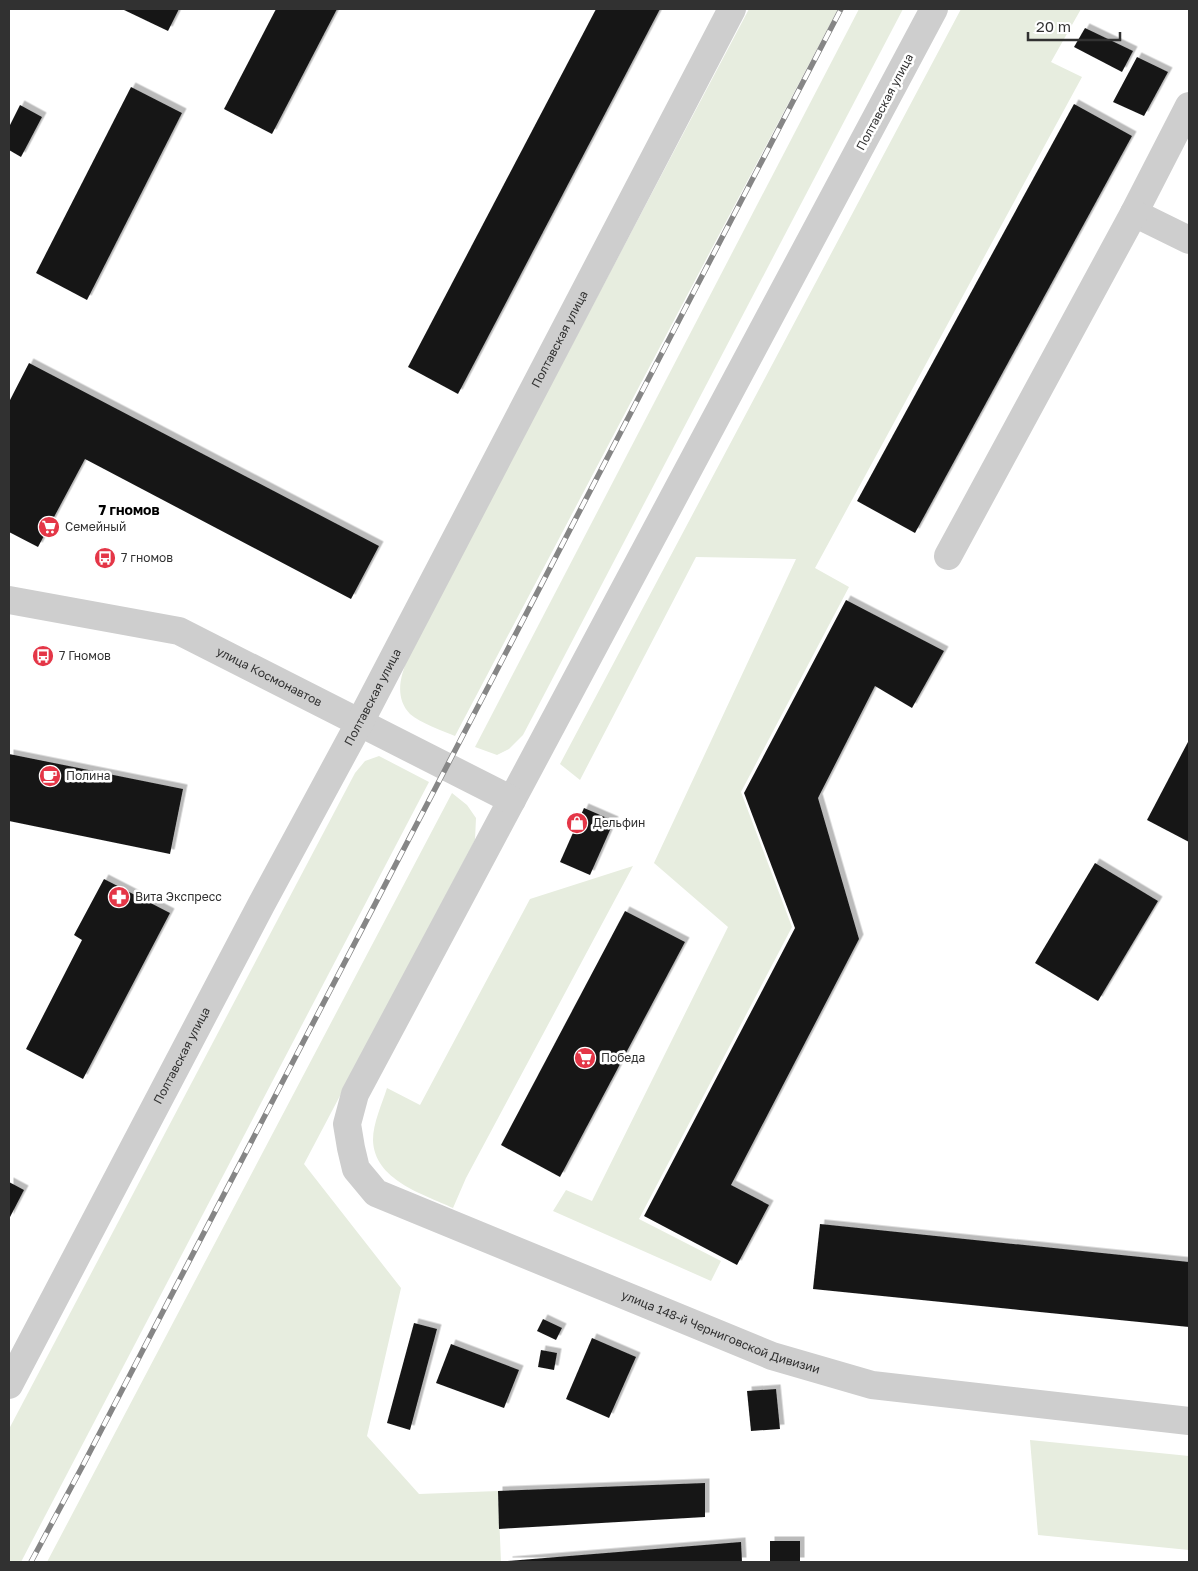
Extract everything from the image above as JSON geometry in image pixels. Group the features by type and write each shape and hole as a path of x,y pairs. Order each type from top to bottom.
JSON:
{"street":[{"name":"Полтавская улица","path":"9,1385 360,722 732,9"},
{"name":"Полтавская улица","path":"356,1094 934,9"},
{"path":"948,556 1134,213 1189,106"},
{"path":"1134,213 1189,240"},
{"name":"улица Космонавтов","path":"9,600 178,631 512,800"},
{"name":"улица 148-й Черниговской Дивизии","path":"356,1094 347,1124 350,1148 356,1169 376,1193 772,1356 872,1385 1189,1421"}],"shaded area":[{"path":"749,9 838,9 455,736 420,721 410,714 403,705 400,694 400,684 407,661 421,631"},
{"path":"859,9 903,9 523,735 509,749 497,755 475,747"},
{"path":"961,9 1081,9 1051,62 1082,77 815,568 849,587 741,792 792,927 639,1219 721,1261 711,1281 553,1211 566,1190 592,1201 728,927 654,863 796,559 696,557 580,780 560,764"},
{"path":"379,756 429,782 21,1562 9,1562 9,1429 355,773 365,761"},
{"path":"452,793 467,805 476,818 475,840 304,1164 401,1288 367,1436 419,1494 498,1491 501,1562 47,1562"},
{"path":"633,866 466,1178 453,1208 402,1184 382,1166 375,1154 373,1134 387,1088 420,1105 530,899"},
{"path":"1030,1440 1189,1456 1189,1550 1038,1535"}],"building":[{"path":"122,9 179,9 168,31"},
{"path":"276,9 337,9 272,134 224,109"},
{"path":"596,9 660,9 458,394 408,367"},
{"path":"1085,28 1133,51 1122,72 1074,47"},
{"path":"1137,57 1168,72 1144,116 1113,102"},
{"path":"131,87 182,113 87,300 36,273"},
{"path":"1074,104 1132,136 915,533 857,501"},
{"path":"20,105 42,117 21,157 9,150 9,127"},
{"path":"29,363 379,546 351,599 85,459 38,547 9,532 9,402"},
{"path":"846,600 944,651 912,708 875,686 818,798 859,939 731,1185 769,1205 737,1265 644,1216 795,928 744,793"},
{"path":"1189,740 1189,842 1147,820"},
{"path":"9,754 183,789 170,854 9,821"},
{"path":"584,808 614,821 590,875 560,862"},
{"path":"1095,863 1158,901 1098,1001 1035,963"},
{"path":"104,879 170,913 83,1079 26,1049 82,940 74,935"},
{"name":"Победа","path":"625,911 685,942 560,1177 501,1145"},
{"path":"9,1182 24,1190 9,1219"},
{"path":"820,1224 1189,1262 1189,1327 813,1289"},
{"path":"543,1319 562,1328 556,1340 537,1331"},
{"path":"414,1323 437,1329 410,1430 387,1423"},
{"path":"592,1338 636,1357 609,1418 566,1399"},
{"path":"451,1344 519,1370 504,1408 436,1383"},
{"path":"541,1350 557,1353 554,1370 538,1367"},
{"path":"776,1389 780,1429 751,1431 747,1391"},
{"path":"705,1483 705,1517 499,1529 498,1491"},
{"path":"770,1541 800,1541 800,1562 770,1562"},
{"path":"741,1542 742,1562 508,1562 508,1561"}],"railway":[{"path":"31,1562 841,9"}],"place":[{"name":"Семейный","path":"49,527"},
{"name":"7 гномов","path":"105,558"},
{"name":"7 Гномов","path":"43,656"},
{"name":"Полина","path":"50,776"},
{"name":"Дельфин","path":"577,823"},
{"name":"Вита Экспресс","path":"119,897"},
{"name":"Победа","path":"585,1058"}],"district":[{"name":"7 гномов","path":"129,510"}]}
